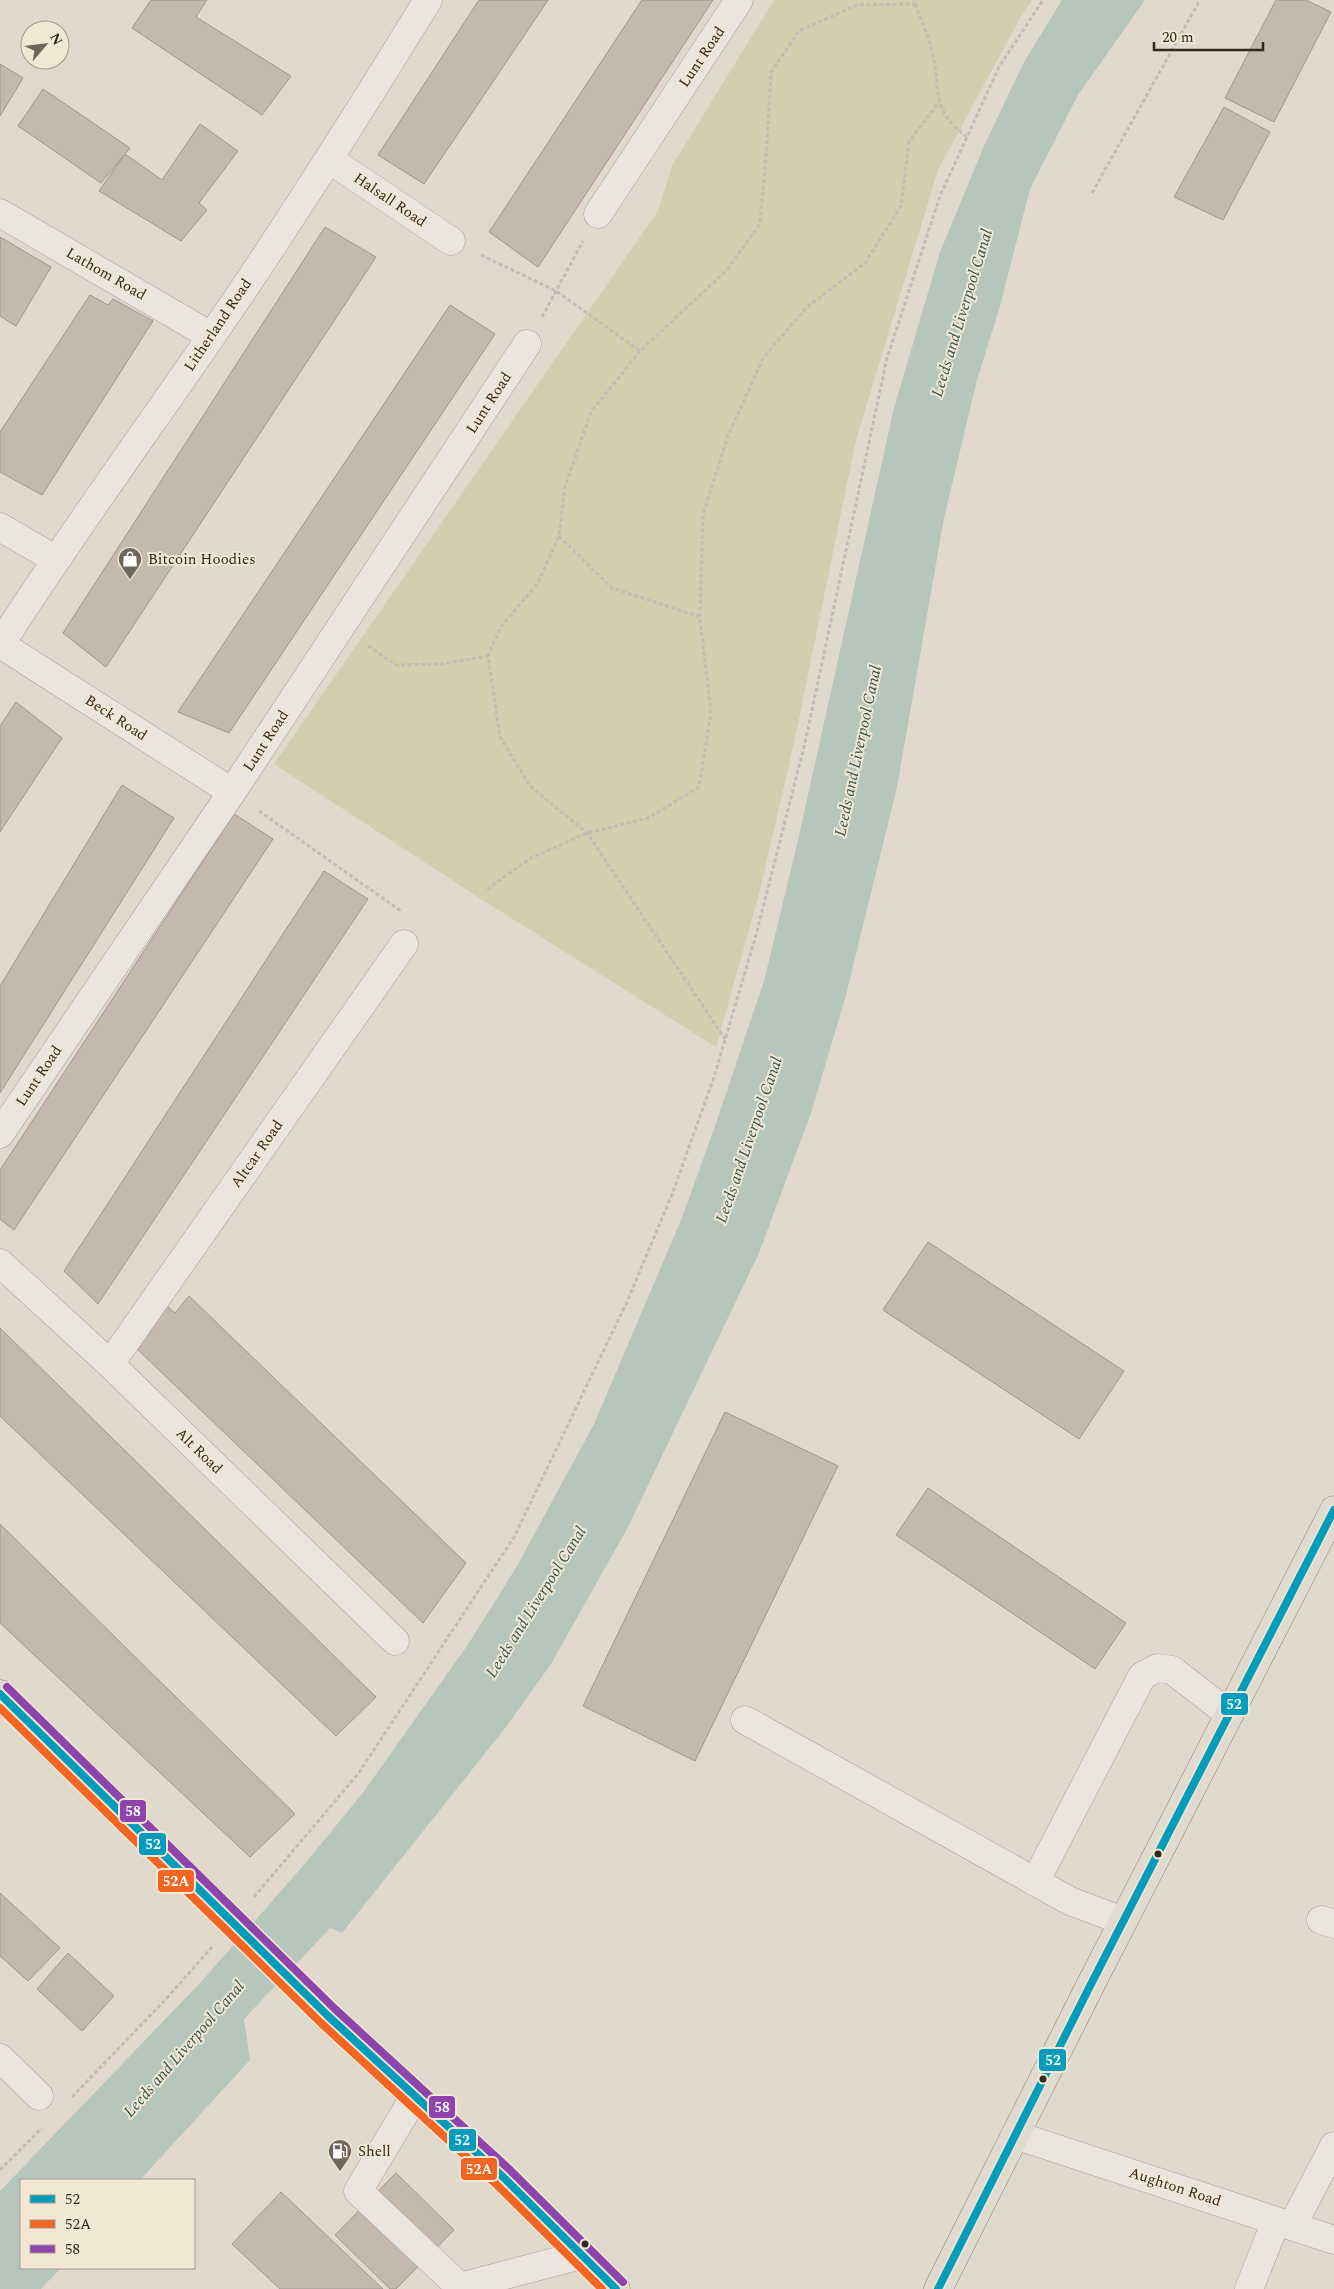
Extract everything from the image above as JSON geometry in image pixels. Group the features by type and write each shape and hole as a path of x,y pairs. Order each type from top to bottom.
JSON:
{"main road":[{"path":"938,2289 1123,1921 1334,1510"},
{"path":"0,1694 328,2016 503,2177 616,2289"}],"street":[{"name":"Litherland Road","path":"0,645 55,559 212,336 330,160 428,0"},
{"name":"Lunt Road","path":"598,214 739,0"},
{"name":"Halsall Road","path":"330,160 451,241"},
{"name":"Lathom Road","path":"0,213 212,336"},
{"name":"Lunt Road","path":"0,1134 232,792 527,344"},
{"path":"0,527 55,559"},
{"name":"Beck Road","path":"0,645 232,792"},
{"name":"Altcar Road","path":"110,1364 404,944"},
{"name":"Alt Road","path":"0,1263 110,1364 395,1641"},
{"path":"1035,1882 1142,1676 1157,1668 1172,1670 1229,1714"},
{"path":"745,1720 1070,1901 1123,1921"},
{"path":"5,2071 40,2096"},
{"path":"415,2096 358,2191 460,2287 582,2255"},
{"name":"Aughton Road","path":"1015,2135 1334,2240"},
{"path":"1249,2289 1284,2224 1334,2146"}],"path":[{"path":"254,1898 358,1774 514,1537 627,1302 673,1192 714,1077 756,935 805,743 887,358 940,196 999,67 1043,0"},
{"path":"1092,193 1200,0"},
{"path":"725,1039 586,833 530,786 500,737 488,656 500,628 538,583 559,536 565,487 591,412 640,351 726,271 760,224 771,72 799,30 857,5 915,2 932,52 939,102 951,125 967,137"},
{"path":"487,889 531,858 586,833 648,818 699,787 711,713 700,618 704,514 728,436 763,358 806,307 865,262 902,206 909,142 939,102"},
{"path":"527,344 598,214"},
{"path":"451,241 556,292 640,351"},
{"path":"559,536 612,588 700,618"},
{"path":"340,628 396,665 443,664 488,656"},
{"path":"232,792 416,922 404,944"},
{"path":"70,2099 166,1999 216,1941"},
{"path":"0,2170 43,2127"}],"shaded area":[{"path":"774,0 1032,0 1020,18 938,170 856,440 794,743 759,894 716,1047 484,901 274,764 658,211 672,166"}],"water":[{"name":"Leeds and Liverpool Canal","path":"1062,0 1145,0 1078,95 1030,189 1000,306 977,380 944,518 897,787 846,995 811,1113 759,1253 628,1527 551,1664 506,1727 342,1933 330,1928 244,2019 250,2060 141,2179 20,2179 20,2269 60,2269 41,2289 0,2289 0,2191 201,1982 302,1867 362,1794 469,1643 517,1566 594,1424 681,1220 764,981 796,849 894,408 940,252 984,146 1024,62"}],"building":[{"path":"151,0 207,0 196,17 291,76 262,115 132,28"},
{"path":"479,0 548,0 424,184 378,155"},
{"path":"642,0 713,0 538,267 489,232"},
{"path":"1276,0 1306,0 1331,12 1274,122 1225,98"},
{"path":"0,64 23,78 0,116"},
{"path":"43,89 130,148 101,183 18,126"},
{"path":"1224,107 1270,132 1223,220 1174,197"},
{"path":"200,124 238,151 199,203 207,210 181,241 99,191 125,154 162,180"},
{"path":"325,227 376,257 106,667 63,633"},
{"path":"0,237 51,267 16,326 0,316"},
{"path":"90,295 108,305 113,299 153,321 42,495 0,472 0,432"},
{"path":"450,305 495,334 229,733 178,712"},
{"path":"16,702 62,738 0,832 0,726"},
{"path":"122,785 174,818 0,1093 0,986"},
{"path":"234,814 273,839 14,1230 0,1219 0,1170"},
{"path":"324,871 368,899 98,1304 64,1271"},
{"path":"928,1242 1124,1371 1079,1439 883,1310"},
{"path":"189,1296 466,1563 423,1623 136,1348 167,1306 175,1313"},
{"path":"0,1328 376,1697 336,1736 0,1416"},
{"path":"725,1412 838,1466 695,1761 583,1706"},
{"path":"928,1488 1126,1623 1095,1669 896,1535"},
{"path":"0,1524 295,1814 250,1857 0,1623"},
{"path":"0,1893 60,1948 28,1981 0,1956"},
{"path":"68,1953 114,1996 82,2031 37,1989"},
{"path":"396,2173 454,2230 396,2289 390,2289 335,2235"},
{"path":"281,2192 383,2289 280,2289 232,2244"}],"transit line":[{"name":"52","path":"938,2289 1088,1990 1334,1510"},
{"name":"58","path":"7,1687 335,2009 510,2170 623,2282"},
{"name":"52","path":"0,1694 328,2016 503,2177 616,2289"},
{"name":"52A","path":"0,1708 321,2023 496,2184 602,2289"}],"place":[{"name":"Bitcoin Hoodies","path":"130,580"},
{"name":"Shell","path":"340,2172"}]}
